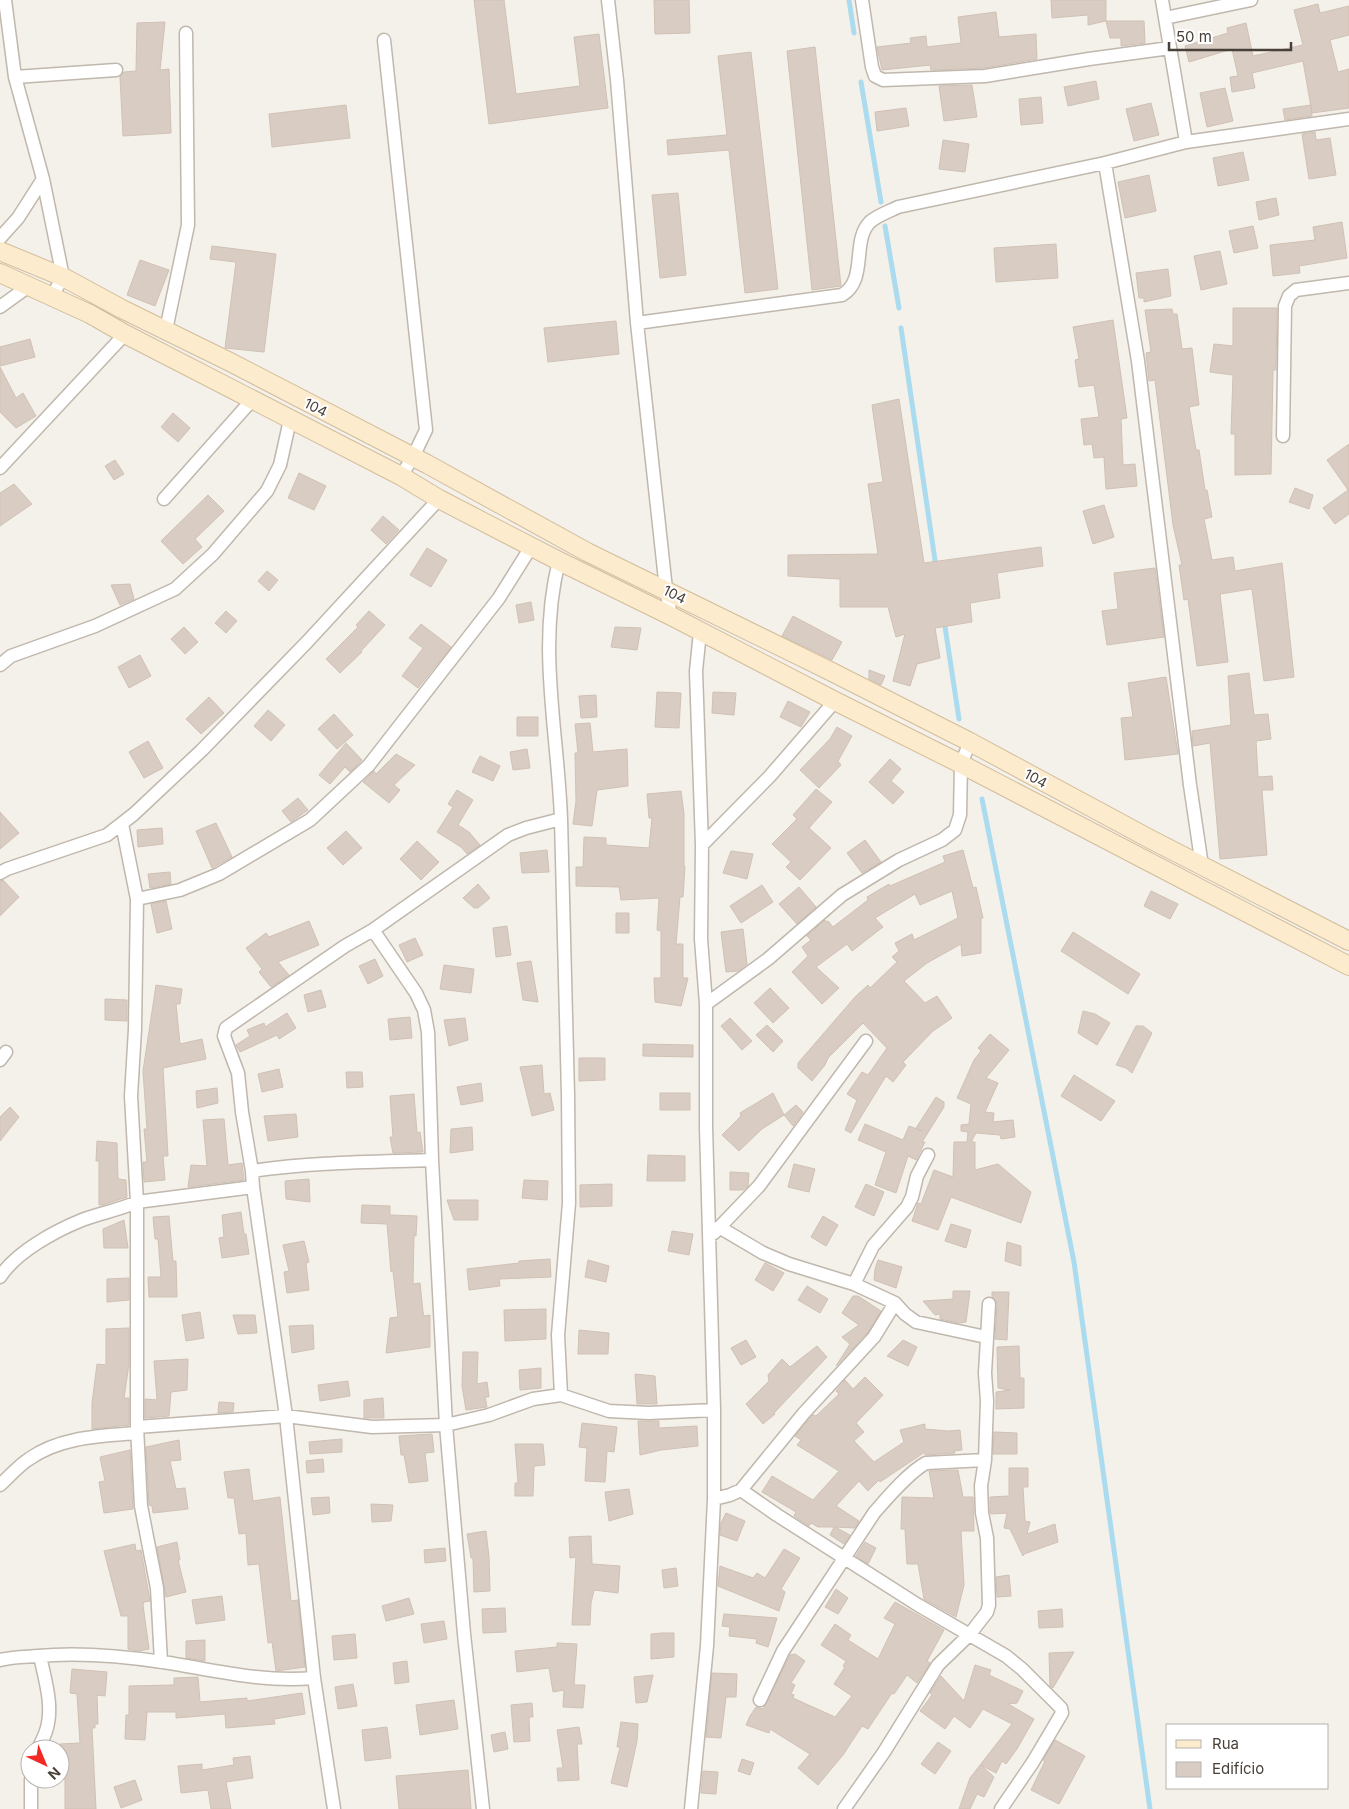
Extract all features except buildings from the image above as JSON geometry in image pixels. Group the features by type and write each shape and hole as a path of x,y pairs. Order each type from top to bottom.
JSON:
{"street":[{"path":"5,0 15,77 43,179 63,277 52,296"},
{"path":"608,0 637,324 666,589 672,616"},
{"path":"862,0 872,67 876,76 883,80 985,76 1170,48"},
{"path":"1162,0 1186,142"},
{"path":"1165,18 1251,0"},
{"path":"166,330 188,225 186,33"},
{"path":"384,40 426,430 424,438 400,476"},
{"path":"15,77 116,70"},
{"path":"637,324 842,295 852,287 864,230 876,217 898,208 1105,163 1186,142 1349,119"},
{"path":"1105,163 1138,361 1190,785 1202,866"},
{"path":"0,238 18,218 43,179"},
{"name":"104","path":"0,251 63,277 413,457 587,552 666,589 970,742 1202,866 1349,941"},
{"path":"0,273 90,314 125,334 400,476 438,499 559,562 672,616 1349,966"},
{"path":"1283,436 1286,306 1289,296 1296,290 1349,283"},
{"path":"0,307 29,286"},
{"path":"0,468 125,334"},
{"path":"164,498 252,400"},
{"path":"0,665 11,656 95,626 175,589 212,554 267,491 280,465 290,420"},
{"path":"0,873 107,835 122,824 202,750 307,642 438,499"},
{"path":"137,899 180,890 220,874 310,820 369,765 499,598 531,546"},
{"path":"559,562 555,577 548,642 561,819 568,1095 569,1203 558,1335 561,1395"},
{"path":"691,1809 707,1646 714,1499 715,1232 706,1127 706,1004 701,939 702,845 696,671 700,632"},
{"path":"702,845 770,776 835,701"},
{"path":"706,1004 768,958 842,896 899,860 942,840 956,830 960,815 961,764 970,742"},
{"path":"334,1809 314,1678 286,1416 252,1171 242,1112 238,1073 224,1036 226,1028 345,946 374,930 508,834 561,819"},
{"path":"122,824 137,899 135,1029 131,1096 137,1202 137,1430 141,1506 157,1588 161,1662"},
{"path":"374,930 416,993 424,1010 428,1032 432,1160 446,1425 464,1634 483,1809"},
{"path":"715,1232 759,1186 866,1042"},
{"path":"854,1284 872,1246 907,1207 912,1197 916,1176 928,1155"},
{"path":"252,1171 284,1166 332,1163 432,1160"},
{"path":"0,1277 8,1265 42,1240 82,1220 123,1209 137,1202 253,1187"},
{"path":"715,1232 789,1264 854,1284 895,1303 916,1322 986,1337"},
{"path":"714,1499 741,1490 804,1413 874,1337 895,1303"},
{"path":"844,1809 884,1752 938,1666 970,1634 987,1612 989,1605 987,1538 982,1513 981,1486 985,1460 987,1401 985,1373 989,1304"},
{"path":"0,1485 27,1460 46,1448 76,1440 137,1430 286,1416 372,1427 446,1425 490,1415 533,1399 561,1395 609,1411 649,1413 714,1410"},
{"path":"760,1700 783,1651 874,1513 888,1496 926,1463 985,1460"},
{"path":"741,1490 918,1605 1012,1660 1063,1710 1033,1762 1001,1809"},
{"path":"0,1660 58,1654 111,1656 161,1662 241,1677 314,1678"},
{"path":"40,1656 49,1698 49,1716 42,1739"},
{"path":"31,1789 31,1809"}],"waterway":[{"path":"849,0 854,33"},
{"path":"861,82 881,202"},
{"path":"885,226 899,308"},
{"path":"901,328 936,567"},
{"path":"944,620 959,719"},
{"path":"982,799 1074,1262 1150,1809"}]}
